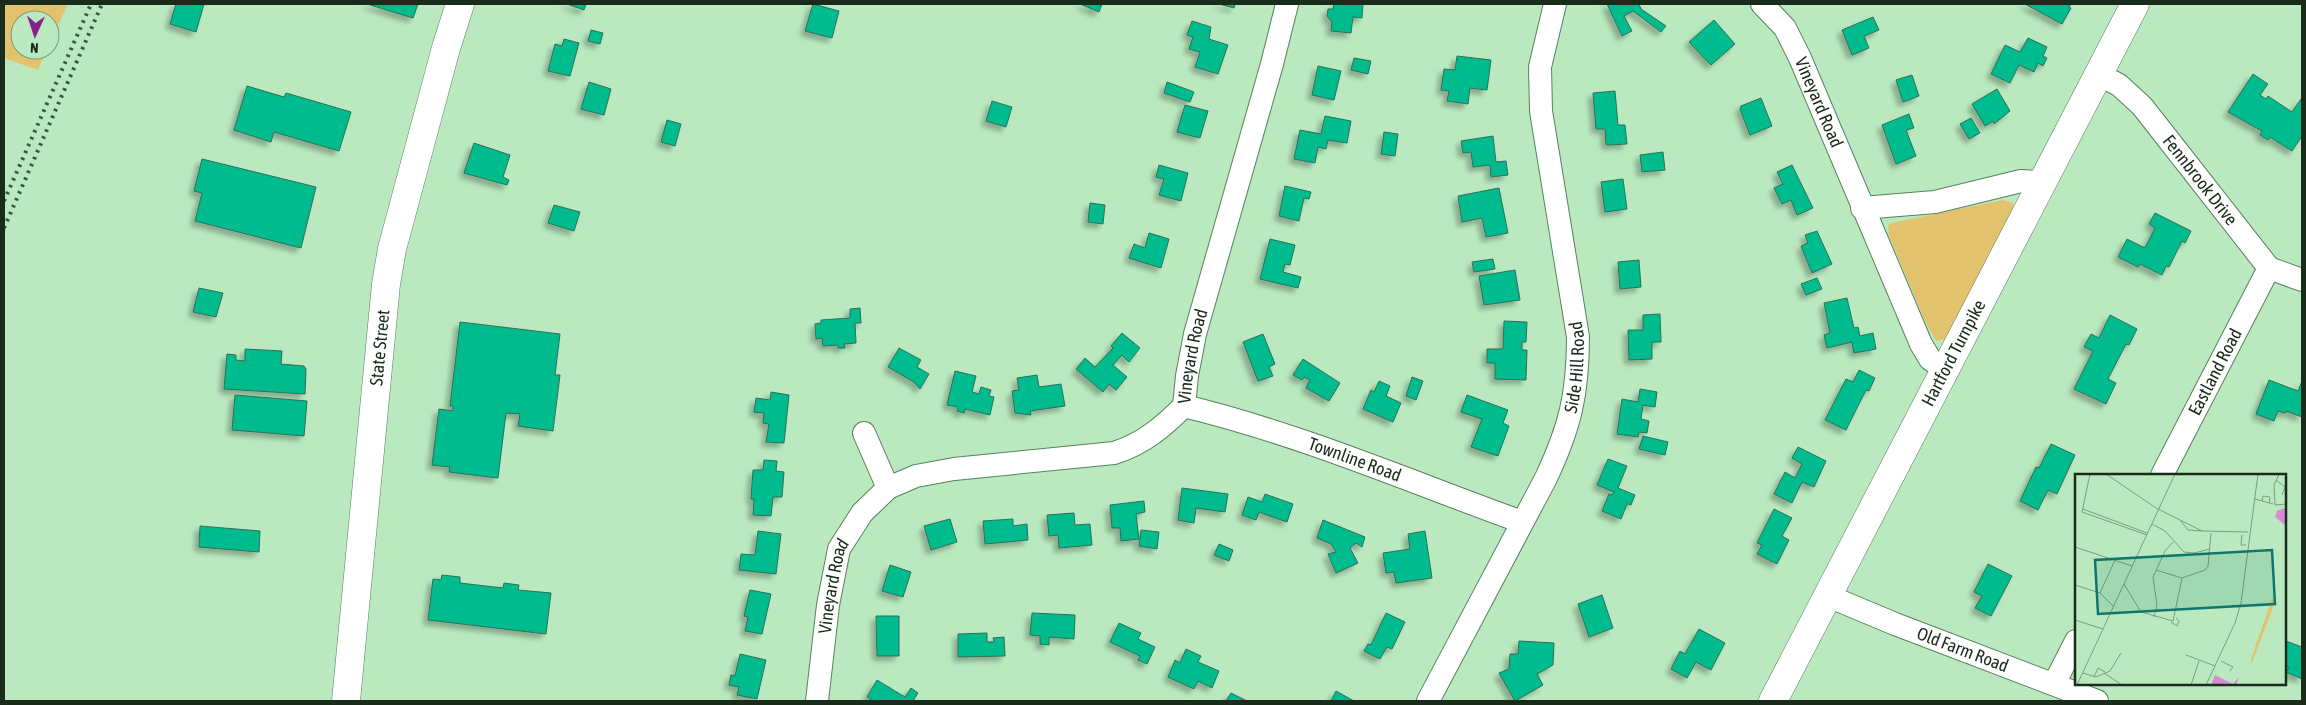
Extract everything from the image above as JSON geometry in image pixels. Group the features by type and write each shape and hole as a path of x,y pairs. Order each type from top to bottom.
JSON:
{"main road":[{"name":"State Street","path":"346,701 386,284 392,249 446,48 460,4"},
{"name":"Hartford Turnpike","path":"1773,701 2135,4"}],"street":[{"name":"Vineyard Road","path":"817,701 830,596 839,549 862,513 888,488 916,476 954,469 1114,453 1129,448 1158,431 1184,406 1187,376 1195,334 1272,64 1287,4"},
{"name":"Side Hill Road","path":"1428,701 1564,441 1574,404 1578,367 1578,337 1540,111 1540,67 1555,4"},
{"name":"Vineyard Road","path":"1762,4 1785,28 1800,58 1921,344 1930,359 1945,370"},
{"name":"Fennbrook Drive","path":"2098,74 2119,85 2142,106 2269,268"},
{"path":"1862,208 1935,202 2021,181 2041,182"},
{"path":"2269,268 2302,280"},
{"name":"Eastland Road","path":"2163,474 2269,268"},
{"name":"Townline Road","path":"1184,406 1222,415 1522,522"},
{"path":"864,433 888,488"},
{"name":"Old Farm Road","path":"1828,596 1887,621 2097,701"},
{"path":"2054,684 2075,643"}],"shaded area":[{"path":"4,4 68,4 60,21 60,10 10,10 10,60 42,60 38,70 4,58"},
{"path":"2003,200 2013,203 2014,209 1946,339 1936,341 1926,323 1889,236 1888,226 1891,223"}],"building":[{"path":"176,4 204,4 196,32 170,24"},
{"path":"367,4 418,4 413,18"},
{"path":"567,4 586,4 584,10"},
{"path":"813,4 839,11 832,38 805,31"},
{"path":"1080,4 1102,4 1099,12"},
{"path":"1219,4 1235,4 1234,8"},
{"path":"1334,4 1363,4 1362,18 1353,17 1351,33 1331,31 1332,22 1327,16 1328,9 1333,9"},
{"path":"1607,4 1639,4 1641,9 1666,26 1661,32 1633,11 1624,16 1632,31 1622,36"},
{"path":"2025,4 2071,4 2069,7 2071,8 2062,24"},
{"path":"1873,17 1879,30 1864,36 1869,48 1852,55 1842,30"},
{"path":"1714,20 1735,44 1711,65 1689,42"},
{"path":"1192,21 1211,27 1209,39 1228,45 1218,74 1195,67 1200,52 1189,49 1193,37 1187,35"},
{"path":"591,30 603,33 600,44 588,41"},
{"path":"2028,38 2047,47 2043,56 2047,58 2043,66 2038,63 2034,72 2019,65 2010,83 1991,74 2005,45 2020,52"},
{"path":"564,39 579,43 570,76 548,71 555,44 562,46"},
{"path":"1457,56 1491,60 1487,90 1470,88 1468,104 1447,101 1449,91 1441,90 1444,69 1455,70"},
{"path":"1354,58 1371,61 1368,74 1351,70"},
{"path":"1318,66 1341,71 1334,100 1312,95"},
{"path":"2253,74 2268,84 2260,95 2266,99 2268,96 2292,112 2302,100 2302,136 2292,151 2270,137 2268,140 2260,135 2262,131 2228,112"},
{"path":"1912,75 1919,96 1903,102 1896,80"},
{"path":"589,82 611,89 604,115 581,109"},
{"path":"1167,82 1194,92 1190,102 1164,93"},
{"path":"247,86 284,97 286,93 351,112 339,151 274,132 271,142 234,130"},
{"path":"1997,89 2010,111 1994,124 1993,121 1985,126 1972,104"},
{"path":"1615,91 1618,125 1625,125 1627,144 1608,145 1606,144 1605,129 1596,129 1593,93"},
{"path":"1761,98 1772,126 1750,135 1740,109 1741,106"},
{"path":"992,101 1012,107 1006,127 986,121"},
{"path":"1185,105 1208,111 1200,138 1177,132"},
{"path":"1909,114 1914,128 1906,130 1916,156 1896,164 1882,125"},
{"path":"1325,116 1351,121 1347,143 1328,140 1326,149 1318,147 1315,163 1294,159 1300,130 1321,134"},
{"path":"1971,118 1980,133 1969,139 1960,124"},
{"path":"667,120 681,124 675,146 661,142"},
{"path":"1384,132 1398,134 1395,156 1381,154"},
{"path":"1493,136 1496,162 1506,161 1508,175 1491,177 1490,165 1473,167 1471,152 1463,153 1461,141"},
{"path":"474,143 510,155 503,177 509,180 507,185 464,173"},
{"path":"1663,152 1665,170 1642,172 1640,155"},
{"path":"202,159 316,187 301,248 195,221 202,193 194,191"},
{"path":"1159,165 1188,173 1181,201 1159,195 1164,179 1156,177"},
{"path":"1792,165 1813,208 1797,215 1791,200 1782,204 1774,188 1783,184 1777,172"},
{"path":"1623,179 1627,209 1605,212 1601,182"},
{"path":"1285,186 1311,192 1309,199 1304,198 1299,221 1279,216"},
{"path":"1499,188 1508,233 1486,237 1482,218 1462,222 1458,196"},
{"path":"1090,203 1105,205 1103,224 1088,222"},
{"path":"554,205 580,212 574,231 548,223"},
{"path":"2155,213 2191,231 2185,243 2182,241 2169,267 2166,266 2162,275 2140,264 2138,267 2118,257 2127,239 2145,248 2155,228 2149,224"},
{"path":"1817,231 1832,264 1812,273 1801,246 1808,243 1805,235"},
{"path":"1149,233 1169,239 1161,268 1129,258 1134,244 1145,248"},
{"path":"1270,239 1295,245 1290,265 1285,264 1283,272 1301,277 1298,288 1260,279"},
{"path":"1493,259 1495,269 1474,272 1472,262"},
{"path":"1639,260 1641,287 1620,289 1618,262"},
{"path":"1515,270 1520,300 1484,305 1479,276"},
{"path":"1817,278 1822,289 1806,295 1801,284"},
{"path":"199,288 223,293 216,317 193,312"},
{"path":"1847,298 1854,328 1858,327 1860,336 1873,333 1876,349 1854,353 1852,342 1827,348 1824,335 1830,333 1824,303"},
{"path":"860,308 861,323 855,323 856,343 844,344 845,348 838,348 838,345 823,346 822,338 816,339 815,324 821,323 821,320 850,318 850,309"},
{"path":"1660,314 1661,342 1652,342 1652,359 1629,360 1628,330 1643,330 1643,315"},
{"path":"2110,315 2137,329 2129,345 2126,344 2108,379 2116,383 2106,404 2074,389 2093,351 2084,347 2091,334 2099,338"},
{"path":"1504,321 1527,322 1526,342 1522,342 1522,350 1527,350 1526,380 1495,379 1495,363 1487,363 1487,349 1503,349"},
{"path":"460,322 560,334 555,375 560,375 553,431 518,426 520,414 506,413 498,478 449,472 450,467 432,465 439,409 453,411 453,406 450,406"},
{"path":"1122,333 1140,348 1129,362 1122,355 1113,365 1127,377 1116,390 1109,384 1103,392 1076,369 1085,358 1095,367 1113,348 1111,346"},
{"path":"1263,334 1275,364 1269,367 1273,376 1258,381 1243,342"},
{"path":"899,348 921,360 917,367 929,374 920,389 914,382 888,367"},
{"path":"245,349 282,351 281,364 304,366 306,369 305,394 224,389 227,354 236,355 236,360 245,361"},
{"path":"1303,359 1340,383 1329,401 1306,388 1310,380 1304,377 1302,380 1293,375"},
{"path":"1859,370 1875,378 1869,391 1866,390 1846,430 1825,420 1846,379 1853,382"},
{"path":"955,371 976,376 972,392 979,394 981,387 991,390 989,396 994,397 990,415 965,409 964,413 957,411 958,407 947,405"},
{"path":"1037,375 1039,387 1061,384 1065,406 1030,411 1031,415 1015,413 1012,391 1019,390 1017,378"},
{"path":"1412,377 1423,381 1416,400 1406,396"},
{"path":"2269,380 2298,391 2302,381 2302,417 2286,411 2285,413 2278,411 2274,421 2256,414"},
{"path":"1379,381 1390,386 1386,396 1401,403 1393,422 1363,409 1371,390 1374,392"},
{"path":"1640,389 1657,392 1655,407 1643,405 1641,419 1649,421 1647,433 1639,432 1638,437 1617,434 1622,399 1638,402"},
{"path":"771,392 789,395 784,443 766,442 769,424 763,423 764,413 754,412 756,398 770,400"},
{"path":"235,395 307,401 304,436 232,430"},
{"path":"1467,395 1508,410 1503,423 1509,426 1498,456 1471,447 1482,419 1461,412"},
{"path":"1643,436 1668,442 1665,455 1639,449"},
{"path":"2051,444 2075,455 2057,494 2048,490 2038,510 2020,501 2036,467 2039,468"},
{"path":"1798,447 1826,461 1814,487 1802,482 1792,503 1774,494 1785,472 1795,478 1802,464 1792,458"},
{"path":"1608,459 1627,466 1618,488 1635,495 1631,505 1627,504 1621,519 1602,511 1609,494 1612,495 1614,492 1597,485"},
{"path":"764,460 777,461 776,471 784,472 782,497 773,497 771,516 753,515 754,499 751,499 753,470 763,470"},
{"path":"1182,488 1228,494 1225,512 1196,508 1194,523 1178,520"},
{"path":"1265,494 1293,504 1287,522 1259,512 1256,520 1242,515 1248,497 1262,502"},
{"path":"1144,501 1145,512 1136,514 1139,539 1121,541 1120,528 1112,528 1110,505"},
{"path":"1774,509 1792,518 1782,536 1789,540 1777,564 1757,554 1762,545 1757,543"},
{"path":"1074,513 1075,525 1090,524 1092,545 1059,548 1058,535 1049,536 1047,515"},
{"path":"950,519 957,542 931,550 924,526"},
{"path":"1013,519 1013,526 1027,524 1028,540 985,544 983,521"},
{"path":"1323,520 1365,537 1362,547 1356,543 1350,548 1358,563 1336,573 1328,554 1336,552 1331,544 1317,538"},
{"path":"200,526 260,531 259,552 199,547"},
{"path":"1141,530 1159,532 1157,549 1139,546"},
{"path":"758,531 781,534 776,574 739,570 741,554 755,555"},
{"path":"1425,531 1432,578 1396,583 1394,572 1386,573 1383,553 1410,549 1408,534"},
{"path":"1219,544 1233,550 1229,561 1214,555"},
{"path":"1988,564 2012,576 1991,616 1975,608 1982,596 1974,592"},
{"path":"890,565 911,572 903,597 882,591"},
{"path":"442,575 460,577 460,583 503,588 504,583 519,585 518,590 551,593 546,634 428,620 433,579 441,580"},
{"path":"750,590 771,594 762,634 745,631 748,617 744,616"},
{"path":"1602,595 1613,628 1589,637 1578,604"},
{"path":"1032,613 1075,615 1074,639 1049,637 1049,645 1040,644 1040,636 1030,635"},
{"path":"1386,613 1405,622 1392,649 1387,647 1380,659 1364,651 1368,644 1371,645"},
{"path":"876,616 899,616 899,656 877,656"},
{"path":"1119,623 1141,633 1138,639 1155,647 1147,664 1138,660 1140,656 1110,642"},
{"path":"1699,629 1725,643 1711,670 1696,662 1687,678 1671,669 1680,651 1685,654"},
{"path":"987,633 987,642 994,642 993,638 1004,637 1005,656 958,657 958,634"},
{"path":"1519,641 1554,643 1553,665 1537,674 1543,685 1515,701 1499,673 1509,669 1510,654 1518,654"},
{"path":"2286,641 2302,647 2302,679 2286,672 2289,667 2286,666"},
{"path":"1186,649 1201,656 1198,662 1219,671 1212,688 1198,681 1194,689 1168,677 1175,660 1180,663"},
{"path":"740,654 766,660 757,699 737,695 739,687 729,685 731,675 735,676"},
{"path":"877,680 905,697 911,688 918,693 913,701 873,701 867,697"},
{"path":"1336,691 1354,701 1331,701"},
{"path":"1231,693 1247,701 1226,701"}],"railway":[{"path":"4,201 91,4"},
{"path":"4,228 102,4"}]}
